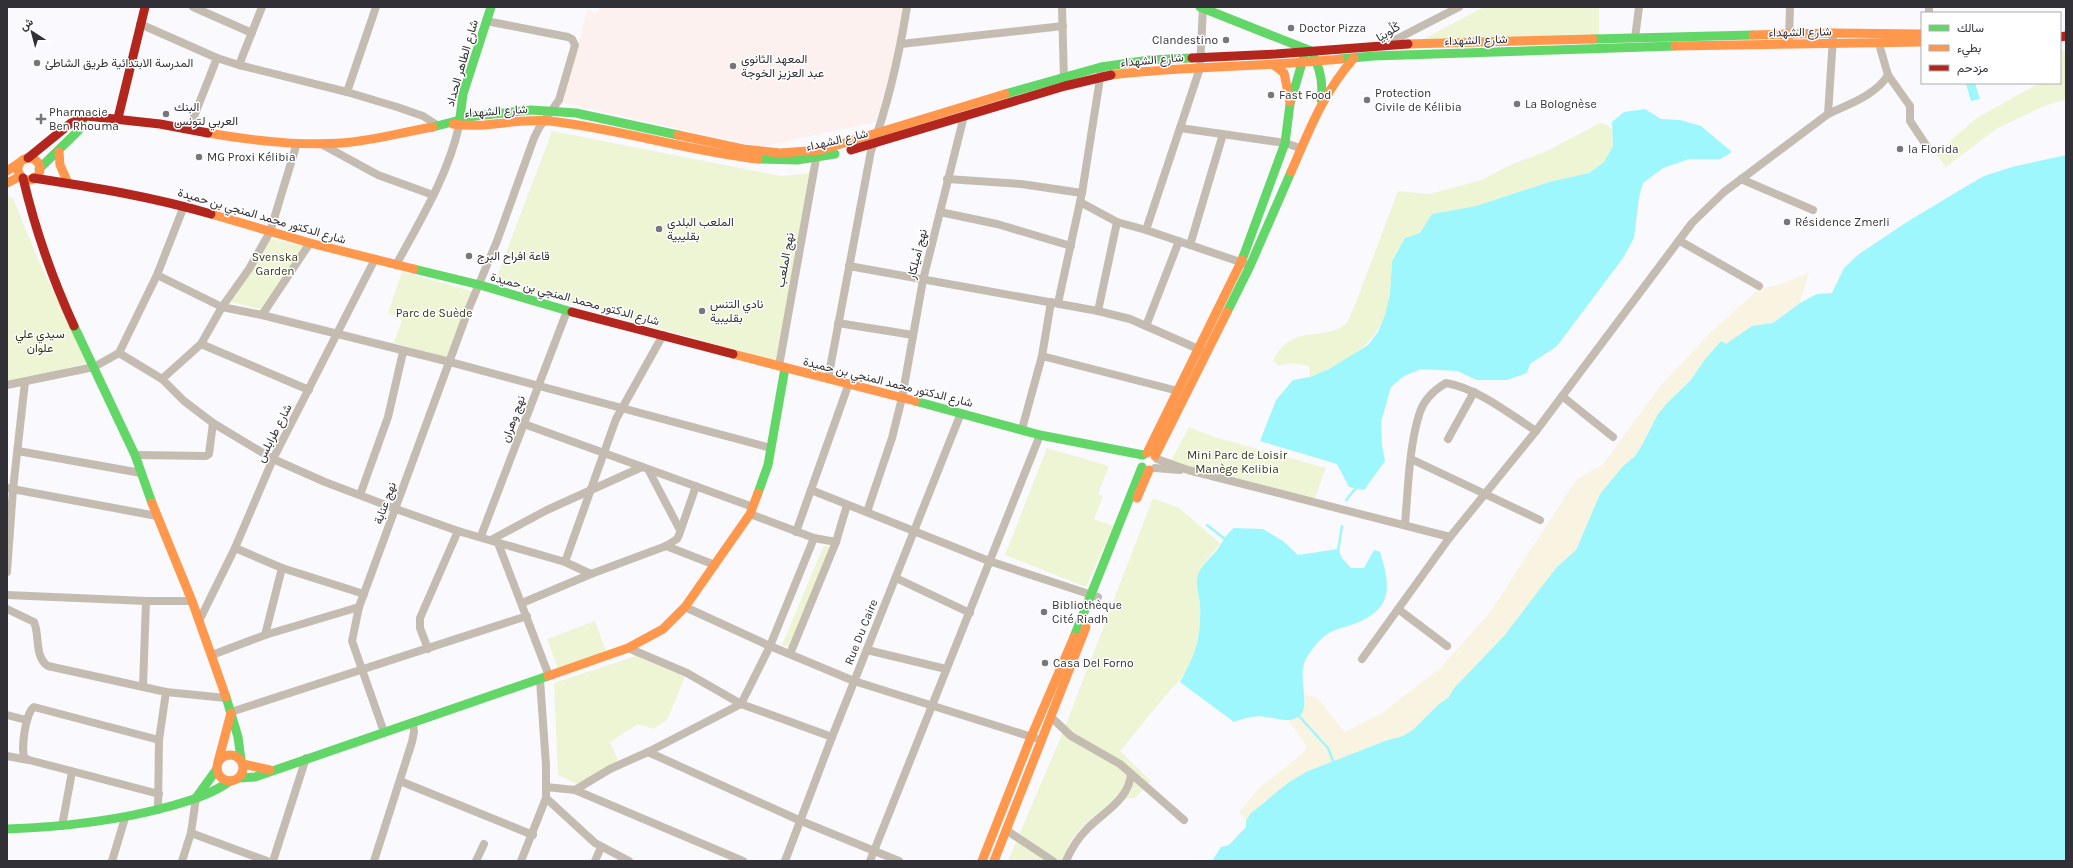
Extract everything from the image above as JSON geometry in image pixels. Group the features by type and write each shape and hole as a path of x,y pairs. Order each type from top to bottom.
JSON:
{"street":[{"path":"118,118 136,52 140,24 145,7"},
{"path":"193,7 252,33"},
{"path":"239,65 262,7"},
{"path":"348,92 376,7"},
{"name":"شارع الطاهر الحداد","path":"456,123 491,7"},
{"path":"828,379 874,144 901,44 907,7"},
{"path":"1062,7 1065,86"},
{"path":"1146,230 1200,68 1202,7 1308,51 1317,61 1323,87 1320,105"},
{"name":"كْلُوبِيَا","path":"1373,56 1389,44 1459,7"},
{"path":"1635,38 1639,7"},
{"path":"1789,39 1790,7"},
{"name":"نهج عنابة","path":"384,732 352,641 359,607 450,362 468,308 480,285 534,138 559,100 575,45 572,39 486,21"},
{"path":"140,24 217,58 239,65 348,92 409,110 437,125"},
{"path":"901,44 1063,26"},
{"path":"1828,114 1833,33"},
{"name":"شارع الشهداء","path":"456,123 505,112 551,110 576,113 780,158 821,150 1064,76 1101,72 1274,65 1373,56 1789,39 1833,33 1921,34"},
{"name":"شارع الشهداء","path":"456,123 544,121 574,124 741,157 816,159 874,144 1065,86 1101,72 1150,60 1308,51 1389,44 1635,38 1789,39 1833,43 1879,44 1921,42"},
{"path":"1879,44 1888,74 1910,106 1910,121 1928,148"},
{"path":"994,861 1051,717 1095,595 1148,461 1178,391 1203,351 1273,182 1286,143 1290,104 1308,51"},
{"path":"188,129 217,58"},
{"path":"1148,461 1203,351 1250,266 1320,105 1339,75 1354,58"},
{"path":"1177,69 1178,59"},
{"path":"1274,65 1284,73 1290,104"},
{"path":"1022,429 1071,246 1082,193 1101,72"},
{"path":"1362,659 1450,537 1536,431 1680,241 1692,223 1712,202 1741,179 1828,114 1865,96 1883,84 1888,74"},
{"path":"7,171 28,158 71,123 83,117 93,116 118,118 232,137 322,144 344,143 437,125 456,123 453,147 433,195 396,265"},
{"name":"نهج أميلكار","path":"867,512 892,438 902,398 923,280 947,179 964,116"},
{"path":"7,183 37,175 39,169 59,152 81,128 83,117"},
{"path":"1180,128 1286,143 1300,148"},
{"path":"1190,245 1223,134"},
{"path":"162,379 201,344 222,308 249,269 270,232 297,143"},
{"path":"322,144 378,175 433,195"},
{"path":"59,152 60,165 68,183"},
{"path":"28,158 37,162 39,169"},
{"name":"نهج الملعب","path":"782,367 816,159"},
{"path":"7,829 62,826 124,818 158,810 215,791 234,779 243,771 238,737 212,655 192,601 157,516 135,455 61,298 35,228 30,206 27,178 18,169 19,163"},
{"name":"شارع الدكتور محمد المنجي بن حميدة","path":"27,178 68,183 184,206 310,243 480,285 566,311 828,379 849,383 1040,435 1109,449 1148,461"},
{"path":"947,179 1021,184 1082,193"},
{"path":"1741,179 1813,210"},
{"path":"1080,202 1117,222 1146,230 1250,266"},
{"path":"7,385 94,367 119,353 157,275 184,206"},
{"path":"940,212 997,224 1071,246"},
{"path":"1098,311 1117,222"},
{"path":"1146,326 1179,241"},
{"path":"1680,241 1758,286"},
{"path":"262,315 310,243"},
{"name":"شارع طرابلس","path":"199,621 235,548 273,459 375,259"},
{"path":"850,266 1098,311 1130,319 1203,351"},
{"path":"157,275 222,308 262,315 403,352 450,362 771,448"},
{"name":"نهج وهران","path":"482,536 566,311"},
{"path":"838,323 913,335"},
{"path":"565,562 622,408 663,335"},
{"path":"201,344 309,390"},
{"path":"360,495 388,417 403,352"},
{"path":"119,353 162,379 184,401 213,423 273,459 325,482 396,509 458,531 482,536 565,562 591,574"},
{"path":"1042,356 1178,391"},
{"path":"231,712 218,765 221,777 234,779 256,777 270,770 540,680 628,648 663,630 684,607 715,565 751,511 768,465 782,367"},
{"path":"7,572 10,489 18,451 25,382"},
{"path":"796,532 849,383"},
{"path":"1405,524 1411,460 1419,414 1434,390 1446,383 1460,386 1474,392 1536,431"},
{"path":"1448,439 1474,392"},
{"path":"1562,396 1613,438"},
{"name":"Rue Du Caire","path":"785,861 854,681 915,532 961,413"},
{"path":"135,455 206,456 209,454 213,423"},
{"path":"524,424 605,452 645,469 696,486 796,532 814,538 836,542"},
{"path":"870,861 1040,435"},
{"path":"18,451 141,473"},
{"path":"1411,460 1540,520"},
{"path":"1148,461 1405,524 1450,537"},
{"path":"495,541 547,510 645,469"},
{"path":"645,469 680,530"},
{"path":"522,603 591,574 666,546 677,539 696,486"},
{"path":"10,489 157,516"},
{"path":"811,490 989,562 1095,595"},
{"path":"790,654 836,542 847,505"},
{"path":"428,649 420,628 420,618 458,531"},
{"path":"575,790 610,768 648,752 741,704 770,646 814,538"},
{"path":"495,541 522,603 549,676"},
{"path":"666,546 715,565"},
{"path":"235,548 282,568 364,594"},
{"path":"265,635 282,568"},
{"path":"896,578 970,613"},
{"path":"7,595 146,601 192,601"},
{"path":"982,861 1031,737 1095,595"},
{"path":"143,687 146,601"},
{"path":"212,655 265,635 359,607"},
{"path":"684,607 770,646 854,681 1042,740"},
{"path":"7,609 34,622 38,647 42,658 48,666 166,692 226,698"},
{"path":"1398,610 1447,646"},
{"path":"231,712 527,616"},
{"path":"628,648 687,673 741,704 832,738"},
{"path":"867,650 946,669"},
{"path":"521,861 533,836 546,798 540,680"},
{"path":"158,810 159,740 166,692"},
{"path":"29,760 22,755 26,720 29,711 36,707 159,740"},
{"path":"7,715 26,720"},
{"path":"1051,717 1071,736 1108,756 1184,820"},
{"path":"374,861 412,742 414,732 413,723"},
{"path":"648,752 801,822 899,861"},
{"path":"182,861 191,832 196,798 224,756 229,754 236,756 242,762 270,770"},
{"path":"7,756 29,760 159,794"},
{"path":"273,861 306,758"},
{"path":"62,826 72,772"},
{"path":"1066,861 1078,840 1088,828 1122,796 1130,783 1131,774"},
{"path":"400,781 533,836"},
{"path":"546,786 575,790 743,861"},
{"path":"546,798 590,839 601,847 629,861"},
{"path":"112,861 124,818"},
{"path":"1006,830 1053,861"},
{"path":"191,832 255,859 267,861"},
{"path":"476,861 484,844"},
{"path":"595,861 601,847"}],"shaded area":[{"name":"المعهد الثانوي عبد العزيز الخوجة","path":"599,7 904,7 885,120 761,147 563,103 587,10 598,13"}],"green space":[{"path":"1484,7 1599,7 1599,37 1416,43"},
{"path":"2061,50 2066,50 2066,99 2042,107 1996,129 1946,167 1936,154 1975,119 2036,85 2061,84"},
{"path":"1600,123 1607,125 1612,129 1613,146 1604,162 1589,173 1549,182 1476,206 1432,214 1420,233 1405,238 1392,262 1391,285 1387,310 1381,324 1363,347 1339,363 1310,377 1309,366 1290,363 1279,366 1273,361 1281,348 1290,341 1300,336 1331,332 1347,322 1355,305 1398,191 1429,194 1482,180 1508,166 1547,151"},
{"name":"الملعب البلدي بقليبية","path":"552,131 781,176 813,173 777,362 495,282"},
{"name":"سيدي علي علوان","path":"7,196 13,198 38,259 87,363 7,383"},
{"name":"Svenska Garden","path":"268,238 306,247 268,311 231,302"},
{"name":"Parc de Suède","path":"402,272 475,292 452,359 394,343 402,320 388,313"},
{"name":"Mini Parc de Loisir Manège Kelibia","path":"1189,427 1214,437 1326,468 1314,500 1171,461"},
{"path":"1047,448 1109,466 1098,494 1103,496 1094,519 1113,526 1086,587 1005,555"},
{"path":"1153,498 1179,508 1221,544 1204,564 1197,579 1200,615 1198,638 1191,661 1179,681 1120,751 1151,781 1135,798 1115,799 1085,824 1069,843 1064,861 1008,861 1063,732"},
{"path":"824,545 835,550 796,650 782,645"},
{"path":"595,621 607,654 559,671 547,639"},
{"path":"636,656 685,677 667,720 653,729 638,724 610,742 619,763 580,785 558,775 554,683"}],"sand":[{"path":"1809,272 1800,303 1773,323 1752,326 1726,345 1721,341 1705,359 1690,381 1668,402 1658,414 1635,456 1623,466 1600,494 1576,550 1556,568 1504,636 1454,688 1449,698 1438,705 1414,729 1403,736 1385,741 1308,771 1289,782 1250,814 1246,821 1239,812 1260,787 1301,755 1307,747 1288,720 1302,712 1305,695 1317,697 1345,732 1382,713 1439,669 1489,614 1576,480 1603,464 1662,384 1711,332 1758,290 1787,282"}],"water":[{"path":"1966,84 1975,84 1980,99 1971,101"},
{"path":"1645,109 1661,119 1680,120 1701,126 1732,152 1720,159 1689,159 1663,168 1643,183 1639,197 1634,238 1623,258 1557,346 1530,364 1527,373 1507,380 1477,380 1457,371 1421,369 1404,376 1391,387 1381,422 1382,445 1385,461 1364,490 1349,487 1337,464 1260,441 1276,400 1293,380 1310,377 1329,369 1368,345 1378,332 1385,315 1390,294 1392,261 1405,238 1420,233 1432,214 1476,206 1549,182 1589,173 1604,162 1613,146 1612,122 1624,112"},
{"path":"2066,155 2066,861 1212,861 1221,847 1229,845 1246,827 1246,821 1250,814 1289,782 1308,771 1385,741 1403,736 1414,729 1438,705 1449,697 1454,688 1504,636 1556,568 1576,550 1600,494 1623,466 1635,456 1658,414 1690,381 1705,359 1721,341 1726,344 1752,326 1773,323 1800,303 1817,294 1832,293 1844,268 1859,254 1907,222 1984,176 2012,167"},
{"path":"1234,528 1263,529 1283,541 1298,555 1338,549 1342,558 1351,568 1364,568 1374,550 1380,552 1384,565 1387,586 1386,596 1382,604 1367,618 1329,633 1321,639 1308,656 1304,663 1303,671 1303,711 1299,716 1291,720 1258,716 1234,722 1180,682 1194,653 1199,635 1200,603 1197,579 1199,573 1204,564"}],"waterway":[{"path":"1346,500 1356,488"},
{"path":"1207,525 1226,540"},
{"path":"1338,551 1342,526"},
{"path":"1297,714 1328,748 1333,761"}],"traffic: fast":[{"path":"459,125 463,94 491,7"},
{"path":"1200,7 1311,51 1317,63 1320,75 1322,87 1321,100"},
{"path":"1593,39 1753,35"},
{"path":"1340,59 1373,56 1675,46"},
{"path":"1242,260 1285,143 1290,104 1304,56"},
{"path":"1005,94 1101,67 1150,60 1192,58"},
{"path":"433,127 475,116 531,110 576,113 678,135"},
{"path":"39,169 78,131 82,125 83,117"},
{"path":"758,159 797,160 835,154"},
{"path":"1227,312 1250,266 1291,172"},
{"path":"414,269 480,285 572,312"},
{"path":"74,326 135,455 152,503"},
{"path":"758,493 768,465 785,368"},
{"path":"915,401 1040,435 1143,455"},
{"path":"1074,637 1142,467"},
{"path":"239,778 255,777 548,676"},
{"path":"226,697 238,737 241,760"},
{"path":"196,798 217,769"},
{"path":"7,829 69,825 130,816 194,799 216,790 230,781"}],"traffic: slow":[{"path":"1753,35 1833,33 1921,34"},
{"path":"1408,44 1593,39"},
{"path":"1675,46 1921,42"},
{"path":"1291,172 1325,99 1343,71 1354,58"},
{"path":"1111,75 1340,59"},
{"path":"1274,65 1284,73 1290,102"},
{"path":"678,135 743,149 780,153 821,150 1005,94"},
{"path":"453,124 477,125 538,120 550,121 602,129 706,151 758,159"},
{"path":"208,133 275,142 326,144 365,140 433,127"},
{"path":"59,152 60,165 68,183"},
{"path":"29,158 37,161 40,169 37,177 29,180 21,177 18,169 21,161 29,158"},
{"path":"7,171 19,163"},
{"path":"7,183 21,176"},
{"path":"211,214 310,243 414,269"},
{"path":"1147,453 1242,260"},
{"path":"1155,456 1227,312"},
{"path":"733,354 915,401"},
{"path":"1137,498 1149,470"},
{"path":"548,676 628,648 663,629 685,607 750,514 758,493"},
{"path":"152,503 192,601 226,697"},
{"path":"994,861 1086,627"},
{"path":"982,861 1031,737 1074,637"},
{"path":"218,762 231,713"},
{"path":"230,755 239,759 243,768 239,777 230,781 221,777 217,768 221,759 230,755"},
{"path":"243,764 270,770"}],"traffic: jam":[{"path":"118,118 145,7"},
{"path":"2061,37 2066,36"},
{"path":"1192,58 1276,54 1408,44"},
{"path":"851,150 1065,86 1111,75"},
{"path":"28,158 71,123 87,116 160,124 208,133"},
{"path":"23,178 45,253 58,290 74,326"},
{"path":"33,178 123,193 167,202 211,214"},
{"path":"572,312 733,354"}],"place":[{"name":"Doctor Pizza","path":"1291,28"},
{"name":"Clandestino","path":"1226,40"},
{"name":"المدرسة الابتدائية طريق الشاطئ","path":"37,63"},
{"name":"المعهد الثانوي عبد العزيز الخوجة","path":"733,66"},
{"name":"Fast Food","path":"1271,95"},
{"name":"Protection Civile de Kélibia","path":"1367,100"},
{"name":"La Bolognèse","path":"1517,104"},
{"name":"البنك العربي لتونس","path":"166,114"},
{"name":"Pharmacie Ben Rhouma","path":"41,119"},
{"name":"la Florida","path":"1900,149"},
{"name":"MG Proxi Kélibia","path":"199,157"},
{"name":"Résidence Zmerli","path":"1787,222"},
{"name":"الملعب البلدي بقليبية","path":"659,229"},
{"name":"قاعة افراح البرج","path":"469,256"},
{"name":"نادي التنس بقليبية","path":"702,311"},
{"name":"Bibliothèque Cité Riadh","path":"1044,612"},
{"name":"Casa Del Forno","path":"1045,663"}]}
